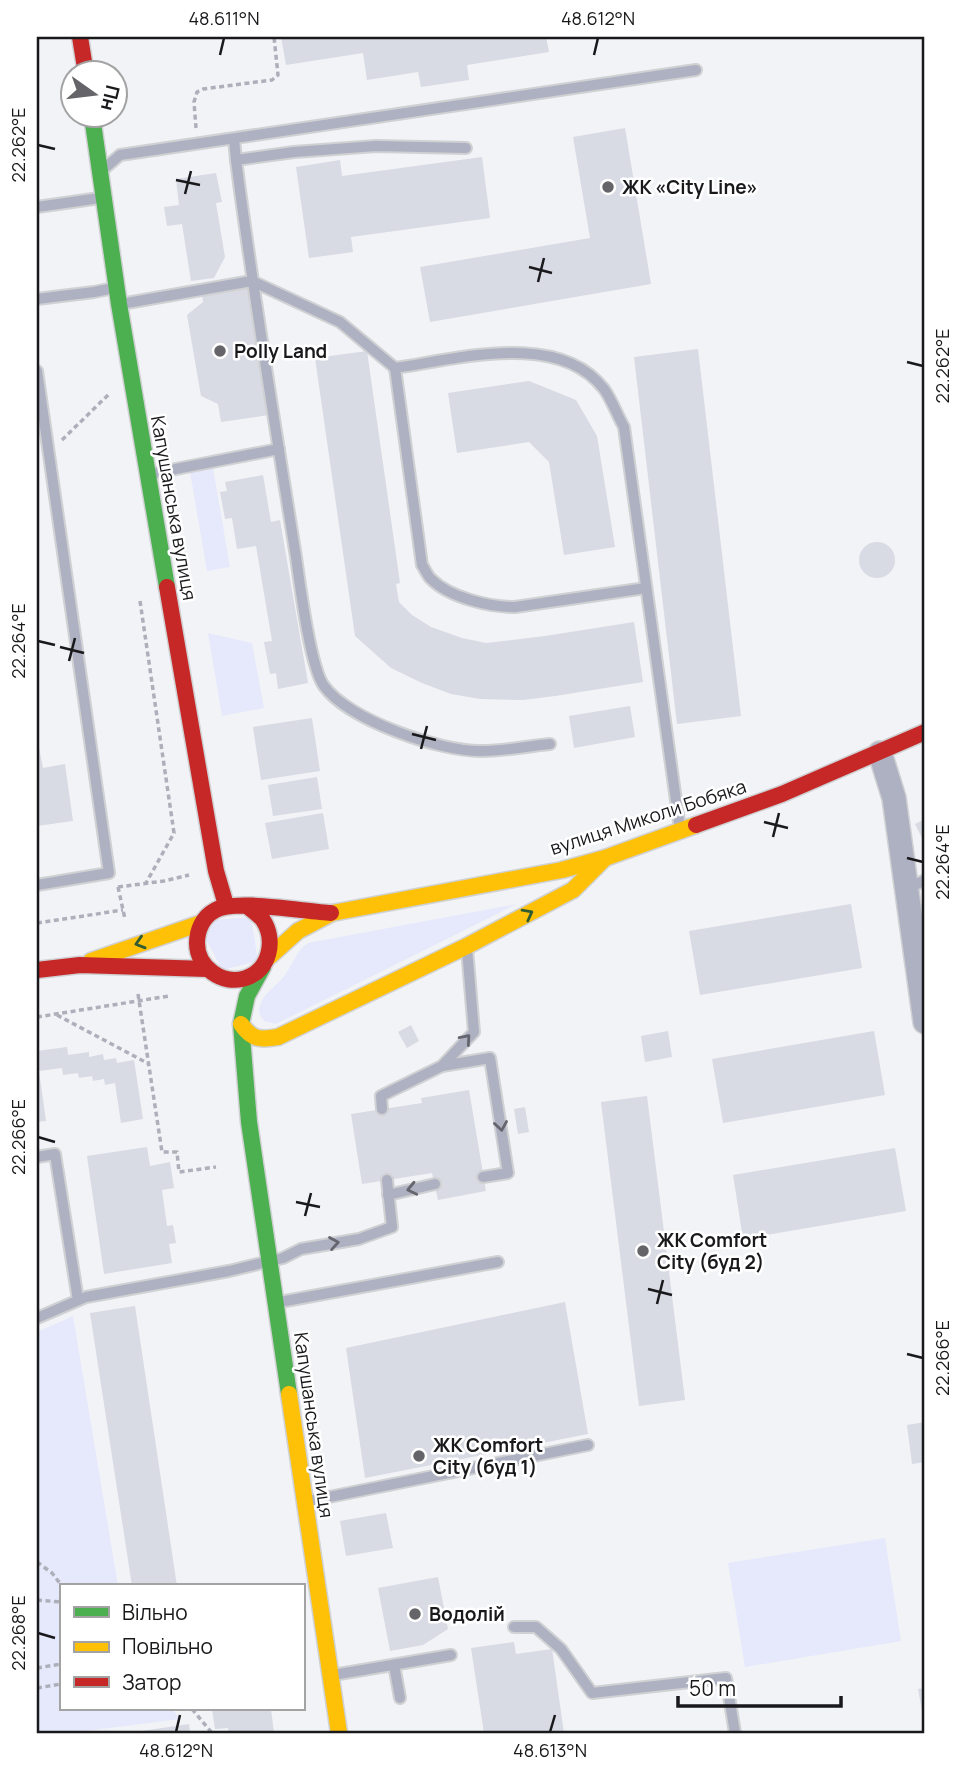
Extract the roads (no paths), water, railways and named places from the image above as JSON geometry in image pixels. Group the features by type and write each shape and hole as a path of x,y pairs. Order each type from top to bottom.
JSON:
{"street":[{"path":"80,37 84,60"},
{"name":"Капушанська вулиця","path":"94,130 119,304 198,778 216,871 226,905"},
{"name":"вулиця Миколи Бобяка","path":"266,962 285,938 332,913 562,870 605,858 782,794 925,732"},
{"path":"880,753 916,884 925,1022"},
{"path":"234,1022 258,1040 278,1037 467,946 573,890 605,858"},
{"path":"37,970 80,965 207,969 222,978 233,980 253,974 266,962 272,945 265,920 257,911 247,906 226,905 216,909 201,923 80,965"},
{"name":"вулиця Миколи Бобяка","path":"247,906 332,913"},
{"path":"201,923 197,947 221,998"},
{"name":"Капушанська вулиця","path":"266,962 234,1022 339,1733"},
{"path":"249,1122 256,1074 264,1056 278,1037"}],"lane":[{"path":"101,172 120,155 696,70"},
{"path":"234,139 252,281 279,449 316,670 324,687 364,717 392,730 427,741 480,752 550,744"},
{"path":"236,160 294,152 376,146 466,148"},
{"path":"37,207 105,197"},
{"path":"119,304 252,281 340,322 396,368 422,565 431,579 449,590 496,607 515,607 646,587"},
{"path":"37,299 117,287"},
{"path":"396,368 515,351 547,355 577,366 604,389 624,428 680,832"},
{"path":"37,371 109,873 37,885"},
{"path":"147,474 279,449"},
{"path":"442,1066 474,1032 467,946"},
{"path":"382,1109 381,1096 442,1066 490,1058 508,1173 483,1177"},
{"path":"37,1157 55,1154 78,1300"},
{"path":"37,1318 86,1297 229,1271 284,1258 301,1249 359,1239 392,1227 387,1180"},
{"path":"388,1195 435,1184"},
{"path":"275,1303 498,1262"},
{"path":"304,1502 588,1444"},
{"path":"514,1627 536,1627 561,1649 592,1693 726,1678 735,1733"},
{"path":"330,1676 452,1655"},
{"path":"394,1665 400,1698"}],"place":[{"name":"ЖК «City Line»","path":"608,187"},
{"name":"Polly Land","path":"220,351"},
{"name":"ЖК Comfort City (буд 2)","path":"643,1251"},
{"name":"ЖК Comfort City (буд 1)","path":"419,1456"},
{"name":"Водолій","path":"415,1614"}]}
